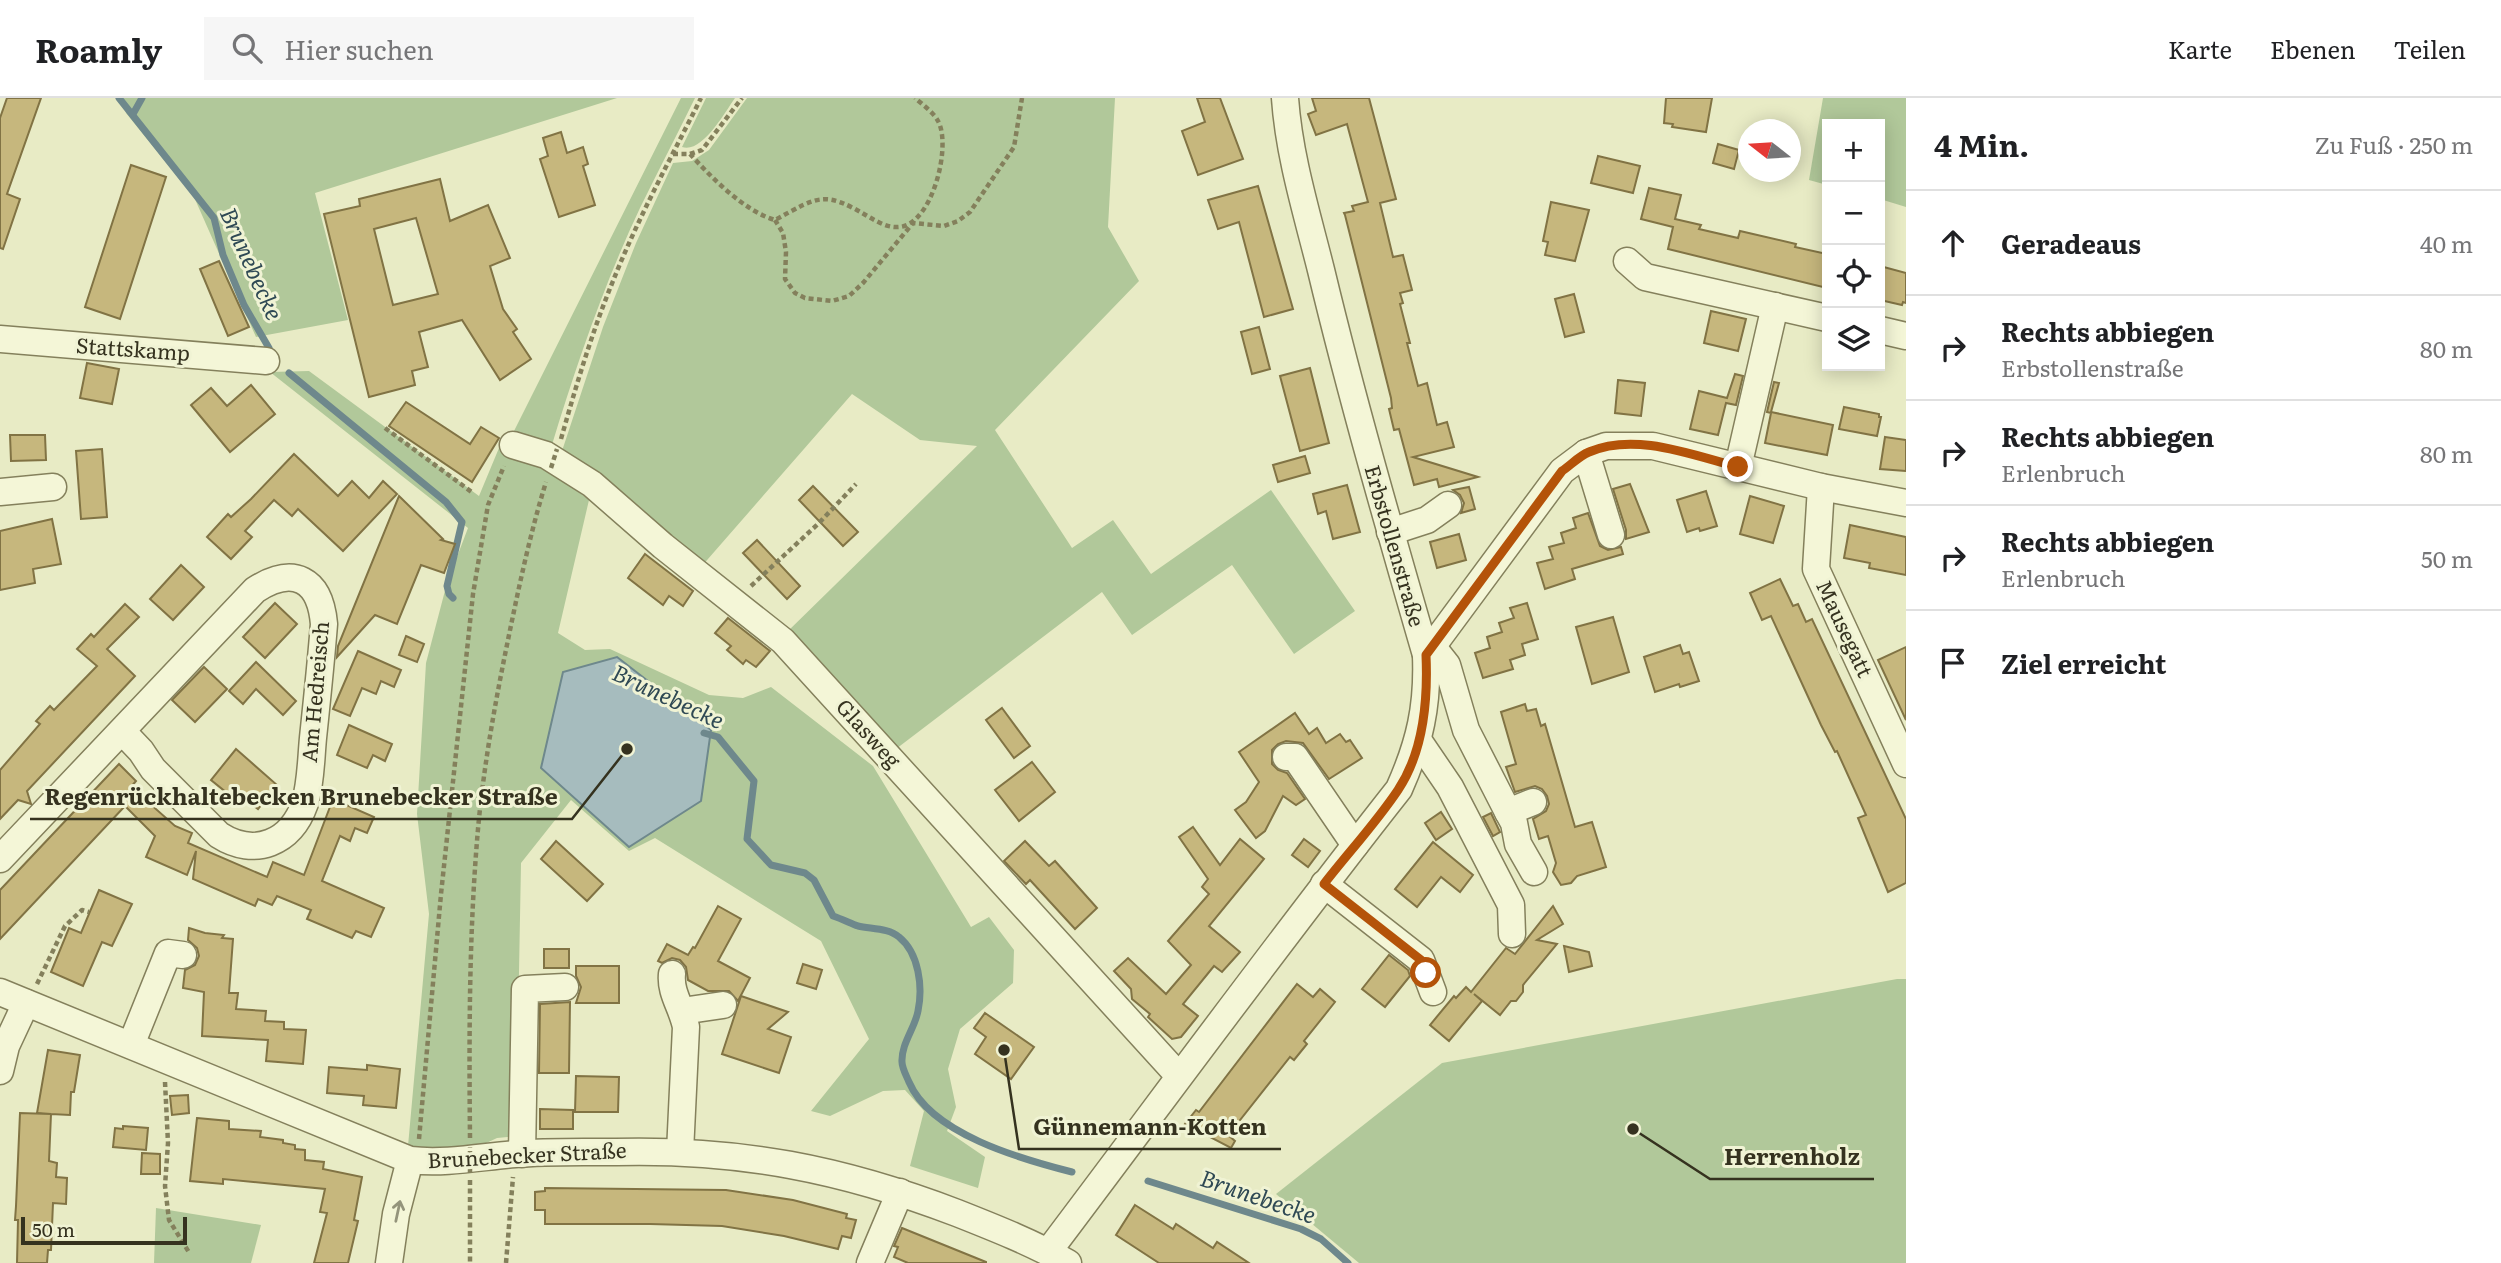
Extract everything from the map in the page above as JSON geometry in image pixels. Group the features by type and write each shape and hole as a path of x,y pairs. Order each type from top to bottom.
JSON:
{"street":[{"name":"Erbstollenstraße","path":"1058,1257 1179,1076 1399,789 1414,756 1423,720 1429,650 1390,532 1363,437 1328,302 1292,145 1285,98"},
{"path":"1627,261 1645,277 1822,317"},
{"path":"1738,467 1775,306"},
{"path":"1885,331 1906,336"},
{"name":"Stattskamp","path":"0,339 266,361"},
{"name":"Glasweg","path":"513,445 546,455 576,473 783,641 1179,1076"},
{"path":"1534,872 1518,844 1514,823 1466,730 1447,665 1429,650 1562,471 1586,453 1606,446 1642,445 1821,487 1906,503"},
{"path":"1586,453 1611,535"},
{"path":"0,492 53,487"},
{"name":"Mausegatt","path":"1821,487 1816,569 1906,764"},
{"path":"1390,532 1427,520 1448,505"},
{"name":"Am Hedreisch","path":"0,859 255,590 267,583 287,578 308,584 316,592 322,604 324,624 308,790 297,819 277,840 256,846 243,846 219,835 153,769 122,731"},
{"path":"1418,740 1450,788 1511,905 1512,934"},
{"path":"1286,757 1295,757 1355,845"},
{"path":"1508,812 1533,802"},
{"path":"1324,884 1421,960 1433,992"},
{"path":"131,1045 168,953 183,955"},
{"path":"672,974 671,987 686,1027 680,1152"},
{"path":"519,1154 525,989 565,987"},
{"name":"Brunebecker Straße","path":"0,992 413,1160 443,1162 519,1154 719,1153 804,1166 900,1192 985,1224 1058,1257"},
{"path":"0,1071 6,1046 26,1003"},
{"path":"682,1011 723,1005"},
{"path":"390,1263 396,1214 413,1160"},
{"path":"870,1263 900,1192"}],"path":[{"path":"551,468 613,280 701,98"},
{"path":"673,154 690,154 702,150 742,98"},
{"path":"775,219 783,233 786,252 785,279 795,293 805,298 832,301 849,296 913,223 926,204 941,171 944,147 938,121 915,98"},
{"path":"690,154 722,188 762,216 775,219 823,198 838,200 882,225 900,228 913,223 944,226 958,221 970,212 1014,147 1022,98"},
{"path":"385,428 473,493"},
{"path":"413,1160 472,594 488,505 513,445"},
{"path":"735,601 819,523 856,484"},
{"path":"470,1124 470,984 477,840 487,749 517,598 544,490"},
{"path":"26,1003 57,949 65,926 82,910 89,912"},
{"path":"163,1058 168,1143 165,1186 169,1220 190,1254"},
{"path":"470,1147 470,1173"},
{"path":"506,1263 508,1213 519,1154"},
{"path":"470,1190 470,1263"}],"green space":[{"path":"123,98 617,98 315,193 348,320 256,337 194,197 126,113"},
{"path":"681,98 695,98 614,266 551,448 513,433"},
{"path":"706,98 735,98 705,138 690,147 682,147"},
{"path":"747,98 1115,98 1108,227 1139,281 995,430 1072,548 1113,520 1151,574 1271,490 1355,611 1294,654 1232,565 1132,635 1102,592 892,752 785,634 977,446 920,440 852,394 701,567 562,451 603,327 636,243 673,163 692,161 709,150"},
{"path":"1823,98 1906,98 1906,207 1885,201 1885,119 1822,119 1822,184 1809,180"},
{"path":"309,371 479,496 499,448 525,461 558,470 589,500 558,633 585,650 610,649 709,695 743,698 771,687 873,766 971,927 989,917 1014,950 1013,983 960,1029 948,1069 956,1107 947,1131 985,1157 978,1188 910,1166 924,1111 905,1090 883,1091 830,1116 811,1111 869,1039 821,941 655,838 629,851 571,800 521,863 516,1136 497,1138 480,1146 441,1150 408,1146 429,914 417,814 426,663 447,583 468,528 270,372"},
{"path":"1906,979 1906,1263 1359,1263 1276,1194 1442,1063"},
{"path":"156,1208 261,1225 251,1263 154,1263"}],"water":[{"path":"617,657 711,730 701,801 629,847 541,768 563,672"}],"building":[{"path":"7,98 41,98 7,194 20,199 3,249 0,248 0,118"},
{"path":"1197,98 1220,98 1243,159 1198,175 1182,131 1205,122"},
{"path":"1312,98 1369,98 1396,199 1380,203 1393,257 1403,255 1412,290 1400,293 1403,303 1400,304 1410,343 1407,343 1418,386 1427,383 1437,425 1447,422 1454,447 1413,457 1478,477 1439,487 1437,479 1414,485 1399,429 1394,430 1389,409 1392,408 1391,398 1344,213 1354,211 1352,206 1368,202 1347,124 1316,135 1308,114 1316,111"},
{"path":"1666,98 1712,98 1706,132 1672,127 1673,124 1664,123"},
{"path":"561,132 567,153 583,147 588,164 583,166 595,205 559,217 540,159 548,156 543,138"},
{"path":"1718,144 1738,150 1734,169 1713,163"},
{"path":"1598,156 1640,166 1633,193 1591,183"},
{"path":"131,165 166,177 120,319 85,307"},
{"path":"440,179 450,221 488,205 510,258 490,266 503,309 517,329 513,332 531,359 500,380 462,320 419,332 428,367 412,371 415,385 369,397 324,214 360,206 359,199","holes":["416,218 438,294 393,305 374,229"]},
{"path":"1258,186 1293,309 1264,317 1239,222 1218,229 1208,200"},
{"path":"1649,188 1681,195 1675,219 1701,225 1699,229 1738,238 1740,231 1822,253 1822,287 1668,249 1673,227 1641,219"},
{"path":"1551,202 1589,210 1575,261 1545,255 1548,242 1543,241"},
{"path":"219,261 249,327 228,336 200,269"},
{"path":"1885,267 1906,273 1906,303 1903,302 1902,305 1885,301"},
{"path":"1574,294 1584,332 1565,337 1555,299"},
{"path":"1711,311 1746,319 1738,351 1704,343"},
{"path":"1259,327 1270,369 1252,374 1241,332"},
{"path":"87,363 119,369 112,404 80,398"},
{"path":"1310,368 1329,443 1300,451 1280,376"},
{"path":"1735,374 1743,376 1736,405 1726,403 1718,435 1690,429 1699,391 1727,398"},
{"path":"1618,380 1645,383 1641,416 1615,413"},
{"path":"1774,382 1779,383 1771,412 1833,425 1827,455 1765,443 1771,413 1767,412"},
{"path":"251,385 275,414 230,452 191,405 211,388 227,406"},
{"path":"406,402 470,444 481,427 499,438 472,482 389,426"},
{"path":"1844,407 1879,414 1881,417 1877,436 1839,429"},
{"path":"10,435 45,435 46,460 11,461"},
{"path":"1885,437 1906,440 1906,471 1880,469"},
{"path":"102,449 107,517 81,519 76,451"},
{"path":"294,454 338,496 352,481 369,498 383,481 397,494 343,551 298,509 292,516 274,500 245,531 252,537 231,559 207,537 228,514 231,517 251,499"},
{"path":"1305,456 1310,473 1278,482 1273,465"},
{"path":"1630,484 1649,532 1626,539 1626,530 1613,489"},
{"path":"1347,485 1360,532 1333,539 1326,511 1318,514 1313,494"},
{"path":"813,486 858,532 843,546 799,500"},
{"path":"1469,487 1475,509 1461,513 1464,503 1460,495 1453,490"},
{"path":"1706,491 1717,526 1687,532 1677,500"},
{"path":"399,496 443,539 441,540 455,544 444,573 421,565 397,624 375,615 337,657 338,646"},
{"path":"1750,496 1784,506 1773,543 1740,534"},
{"path":"1588,513 1600,546 1608,550 1621,547 1623,554 1572,569 1575,579 1545,589 1537,563 1553,559 1549,547 1564,543 1561,533 1576,528 1573,518"},
{"path":"52,519 61,564 33,569 35,583 0,590 0,531"},
{"path":"1850,525 1906,537 1906,575 1869,568 1870,563 1844,558"},
{"path":"1459,534 1466,560 1437,568 1430,542"},
{"path":"757,540 800,586 787,599 743,553"},
{"path":"645,554 693,591 683,606 669,596 663,605 628,578"},
{"path":"181,565 204,587 173,620 150,599"},
{"path":"1780,579 1793,606 1798,604 1806,622 1812,619 1906,819 1906,883 1888,892 1858,818 1866,815 1837,751 1835,752 1821,725 1771,616 1762,620 1750,593"},
{"path":"275,603 297,624 265,658 243,637"},
{"path":"1527,603 1538,639 1522,644 1525,655 1510,660 1513,669 1483,678 1475,653 1490,648 1487,637 1502,632 1499,623 1514,618 1510,608"},
{"path":"125,604 139,617 107,649 135,676 27,791 31,804 18,800 0,819 0,770 40,724 36,721 50,706 54,710 97,666 77,649 91,634 94,637"},
{"path":"1613,617 1629,672 1592,684 1576,627"},
{"path":"728,618 770,651 756,667 746,660 743,664 727,650 731,646 715,633"},
{"path":"406,636 424,644 417,662 399,655"},
{"path":"1680,645 1683,654 1689,652 1699,681 1655,692 1644,657"},
{"path":"1906,647 1906,720 1878,660"},
{"path":"358,651 401,670 394,687 381,681 376,694 362,688 350,716 333,709"},
{"path":"256,662 296,701 283,715 256,689 243,704 229,691"},
{"path":"204,667 227,689 195,722 172,700"},
{"path":"1525,704 1527,711 1536,709 1541,726 1545,724 1575,827 1592,822 1606,867 1577,876 1571,883 1561,885 1553,872 1556,863 1548,836 1539,839 1533,819 1546,811 1549,804 1547,796 1542,789 1535,786 1515,792 1506,767 1516,764 1501,712"},
{"path":"1002,708 1030,746 1014,758 986,720"},
{"path":"1295,713 1309,734 1317,728 1326,743 1340,734 1346,742 1350,740 1362,758 1329,779 1303,743 1286,741 1278,744 1272,750 1272,764 1287,773 1305,799 1296,805 1283,796 1265,831 1256,838 1235,810 1246,802 1259,782 1239,752"},
{"path":"349,725 392,744 385,761 373,755 367,768 337,755"},
{"path":"236,749 277,785 258,809 246,800 242,805 211,780"},
{"path":"1032,762 1055,792 1019,821 995,790"},
{"path":"119,764 136,781 131,787 175,826 192,833 188,843 267,877 273,862 304,875 333,799 374,817 367,833 355,828 350,841 340,836 322,881 384,908 371,937 356,931 352,938 307,919 311,910 277,896 272,905 258,899 255,906 193,879 196,851 187,875 146,857 155,836 125,806 0,939 0,890"},
{"path":"1441,812 1452,829 1436,840 1425,823"},
{"path":"1491,813 1500,832 1493,836 1483,817"},
{"path":"1193,827 1220,865 1240,839 1264,859 1209,926 1240,952 1222,972 1214,966 1183,1004 1198,1016 1181,1037 1172,1039 1148,1017 1150,1014 1132,999 1131,989 1114,971 1128,958 1166,994 1191,965 1168,941 1209,894 1202,887 1208,879 1179,837"},
{"path":"1304,839 1320,851 1308,867 1292,855"},
{"path":"556,841 603,884 587,901 541,859"},
{"path":"1025,841 1049,866 1055,861 1097,908 1075,929 1030,880 1026,884 1004,861"},
{"path":"1433,842 1473,875 1460,892 1441,877 1417,907 1395,889"},
{"path":"99,890 132,904 112,946 102,942 83,986 51,972 69,928 81,933"},
{"path":"718,906 741,919 718,961 750,978 738,1001 729,991 708,991 688,980 686,967 680,960 672,958 662,963 658,961 667,944 688,955 693,947 695,948"},
{"path":"1553,906 1563,924 1537,940 1557,944 1523,985 1523,992 1516,1001 1511,1001 1500,1015 1474,994 1482,1001 1449,1041 1430,1025 1454,996 1456,998 1466,987 1471,992 1506,948 1515,954"},
{"path":"189,928 233,939 229,993 238,993 236,1009 266,1011 265,1021 284,1022 284,1029 306,1030 303,1064 266,1061 268,1040 202,1036 204,992 183,988 185,970 195,965 199,956 197,948 188,940"},
{"path":"1564,946 1589,952 1592,966 1569,972"},
{"path":"544,949 569,949 569,968 544,968"},
{"path":"1389,955 1408,970 1410,976 1385,1007 1362,989"},
{"path":"803,964 822,970 816,989 797,983"},
{"path":"576,966 619,966 619,1003 576,1003 581,987 576,976"},
{"path":"1297,984 1313,997 1320,989 1335,1002 1304,1041 1307,1044 1294,1060 1290,1057 1229,1134 1221,1129 1235,1141 1231,1148 1185,1124 1196,1110 1199,1112"},
{"path":"741,996 788,1012 768,1029 791,1037 779,1073 722,1054"},
{"path":"570,1002 569,1073 539,1073 540,1004"},
{"path":"985,1013 1034,1047 1011,1079 975,1054 986,1037 974,1028"},
{"path":"48,1050 80,1055 74,1092 71,1092 70,1115 37,1113"},
{"path":"367,1065 400,1069 396,1108 363,1105 364,1096 327,1093 329,1067 367,1070"},
{"path":"576,1076 619,1077 618,1112 575,1112"},
{"path":"188,1095 189,1113 172,1115 170,1096"},
{"path":"540,1109 573,1110 573,1129 540,1129"},
{"path":"20,1113 51,1114 49,1161 57,1163 56,1177 67,1178 66,1204 53,1203 51,1250 48,1250 47,1263 17,1263 18,1220 15,1220"},
{"path":"197,1118 229,1121 229,1129 261,1131 260,1137 283,1140 283,1143 295,1145 295,1149 305,1150 305,1160 324,1162 323,1169 362,1177 354,1220 358,1221 348,1263 314,1263 327,1213 320,1212 325,1189 223,1179 223,1184 190,1181"},
{"path":"123,1126 148,1128 146,1150 113,1147 115,1128 123,1129"},
{"path":"142,1153 160,1154 160,1174 141,1174"},
{"path":"545,1188 726,1190 793,1200 847,1214 846,1218 856,1220 851,1238 842,1236 838,1249 784,1236 722,1226 545,1224 545,1210 535,1210 535,1192 545,1191"},
{"path":"1135,1205 1173,1229 1176,1224 1213,1248 1217,1242 1249,1263 1159,1263 1116,1235"},
{"path":"902,1228 986,1263 908,1263 894,1257 898,1247 894,1246"}],"waterway":[{"name":"Brunebecke","path":"119,98 214,218 223,255 244,305 269,348"},
{"path":"133,114 142,98"},
{"name":"Brunebecke","path":"289,373 446,502 462,522 447,586 453,598"},
{"name":"Brunebecke","path":"704,733 718,737 754,781 747,839 771,865 805,873 814,880 833,916 858,926 895,934 911,952 918,971 919,1002 902,1062 909,1082 920,1100 937,1116 980,1142 1028,1160 1072,1172"},
{"name":"Brunebecke","path":"1148,1181 1301,1229 1321,1239 1348,1263"}],"place":[{"name":"Regenrückhaltebecken Brunebecker Straße","path":"627,749"},
{"name":"Günnemann-Kotten","path":"1004,1050"},
{"name":"Herrenholz","path":"1633,1129"}],"route":[{"path":"1426,973 1421,960 1324,884 1399,789 1414,756 1423,720 1427,686 1426,655 1562,471 1586,453 1606,446 1653,446 1738,467"}]}
